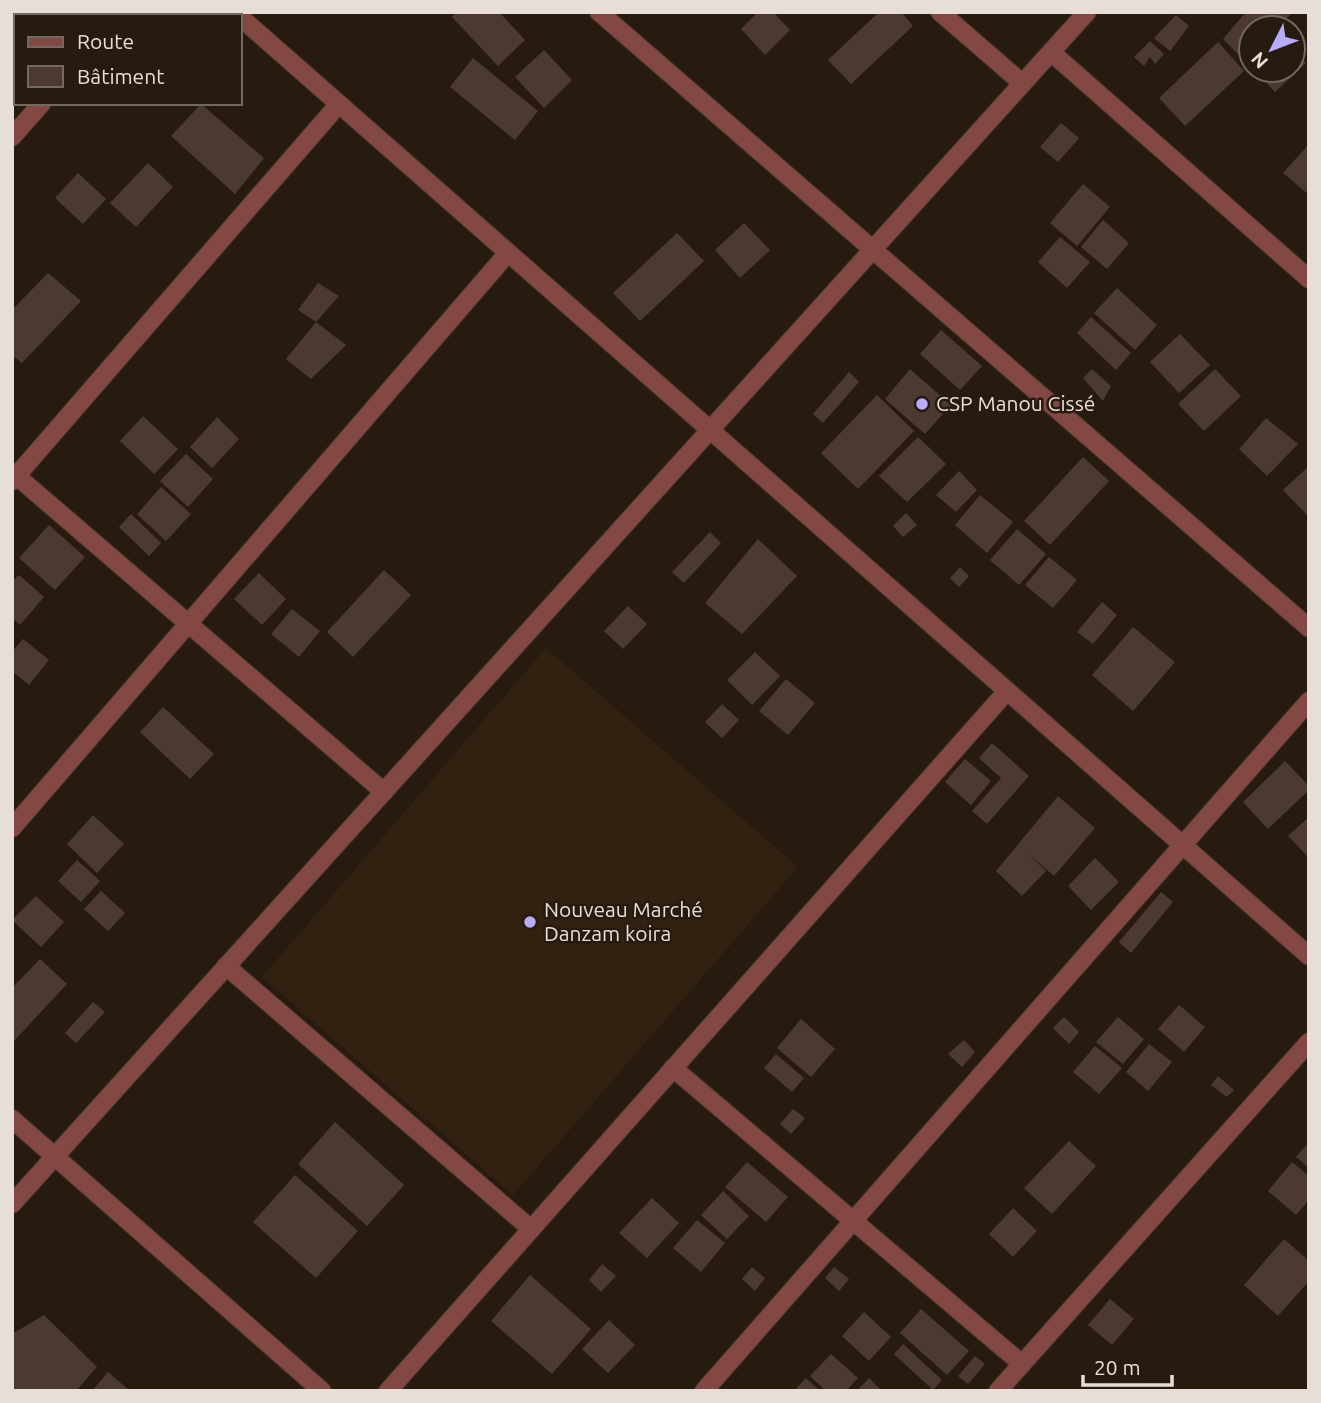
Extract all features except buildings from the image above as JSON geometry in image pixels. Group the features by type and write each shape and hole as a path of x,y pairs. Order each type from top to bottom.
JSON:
{"street":[{"path":"599,12 1309,628"},
{"path":"940,12 1022,83"},
{"path":"12,1204 1087,12"},
{"path":"242,19 1309,956"},
{"path":"1051,52 1309,279"},
{"path":"338,104 14,476 384,792"},
{"path":"12,137 40,105"},
{"path":"12,828 507,254"},
{"path":"388,1391 1007,691"},
{"path":"704,1391 1309,701"},
{"path":"226,967 531,1229"},
{"path":"998,1391 1309,1042"},
{"path":"673,1068 1022,1364"},
{"path":"12,1119 322,1391"}],"shaded area":[{"name":"Nouveau Marché Danzam koira","path":"546,648 798,867 513,1195 262,977"}],"place":[{"name":"CSP Manou Cissé","path":"922,404"},
{"name":"Nouveau Marché Danzam koira","path":"530,922"}]}
